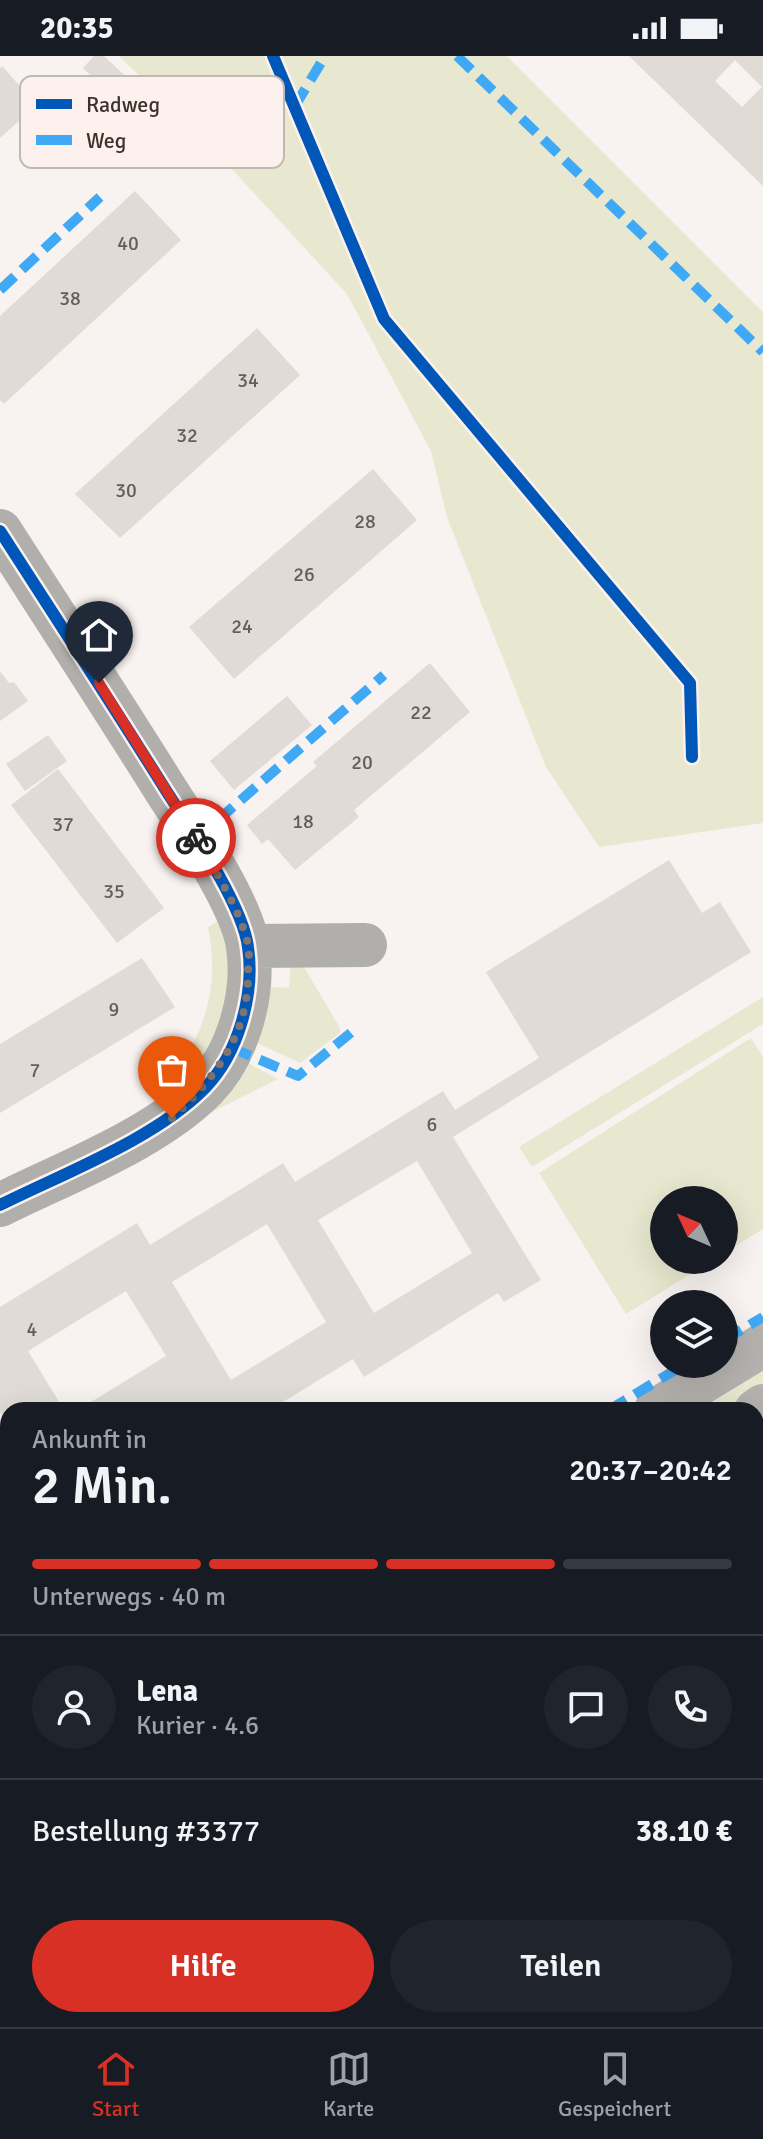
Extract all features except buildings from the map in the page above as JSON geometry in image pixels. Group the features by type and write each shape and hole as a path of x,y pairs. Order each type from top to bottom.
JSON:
{"main road":[{"path":"669,1402 763,1345"}],"street":[{"path":"0,531 197,839 227,893 248,946 248,998 232,1048 207,1086 172,1118 0,1205"},
{"path":"248,946 365,945"}],"green space":[{"path":"119,56 507,56 763,312 763,823 599,847 546,767 447,517 431,451 347,294 231,168 284,168 284,76 140,76"},
{"path":"223,918 231,992 209,1052 163,1103 154,1090 185,1057 196,1037 210,995 212,973 208,927"},
{"path":"300,960 340,1028 340,1033 300,1063 255,1042 270,987 289,988 291,961"},
{"path":"763,997 763,1024 532,1167 519,1147"},
{"path":"751,1038 763,1057 763,1229 738,1244 738,1186 650,1186 650,1274 690,1274 665,1290 650,1290 650,1299 626,1314 539,1173"},
{"path":"248,1063 278,1079 202,1117"},
{"path":"763,1364 763,1388 741,1402 702,1402"}],"marked path":[{"path":"295,106 325,56"},
{"path":"457,56 763,352"},
{"path":"0,290 100,197"},
{"path":"218,820 384,675"},
{"path":"232,1048 298,1076 353,1031"},
{"path":"738,1332 763,1317"},
{"path":"622,1402 662,1378"}],"cycle path":[{"path":"273,56 281,76"},
{"path":"284,82 384,319 690,683 692,757"},
{"path":"0,531 215,868 244,930 250,965 242,1023 227,1058 205,1088 135,1139 0,1205"}],"way so far":[{"path":"172,1118 207,1086 232,1048 248,998 248,946 227,893 196,838"}],"route":[{"path":"99,683 196,838"}]}
